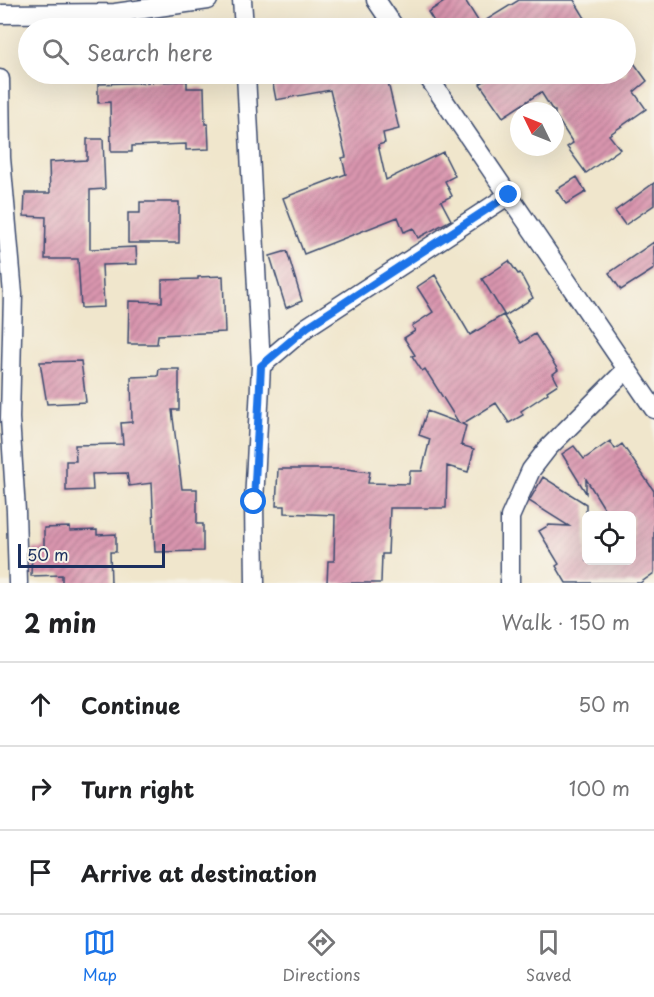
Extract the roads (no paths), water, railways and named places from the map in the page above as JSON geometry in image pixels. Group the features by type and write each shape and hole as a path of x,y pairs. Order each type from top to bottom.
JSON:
{"street":[{"path":"0,14 87,7 115,13 207,0"},
{"path":"242,0 243,18"},
{"path":"376,0 388,18"},
{"path":"0,79 1,158 13,294 10,418 18,583"},
{"path":"247,84 261,366 254,502 255,583"},
{"path":"433,84 654,409"},
{"path":"261,366 307,327 509,195"},
{"path":"510,583 510,518 531,470 548,448 627,369"}]}
